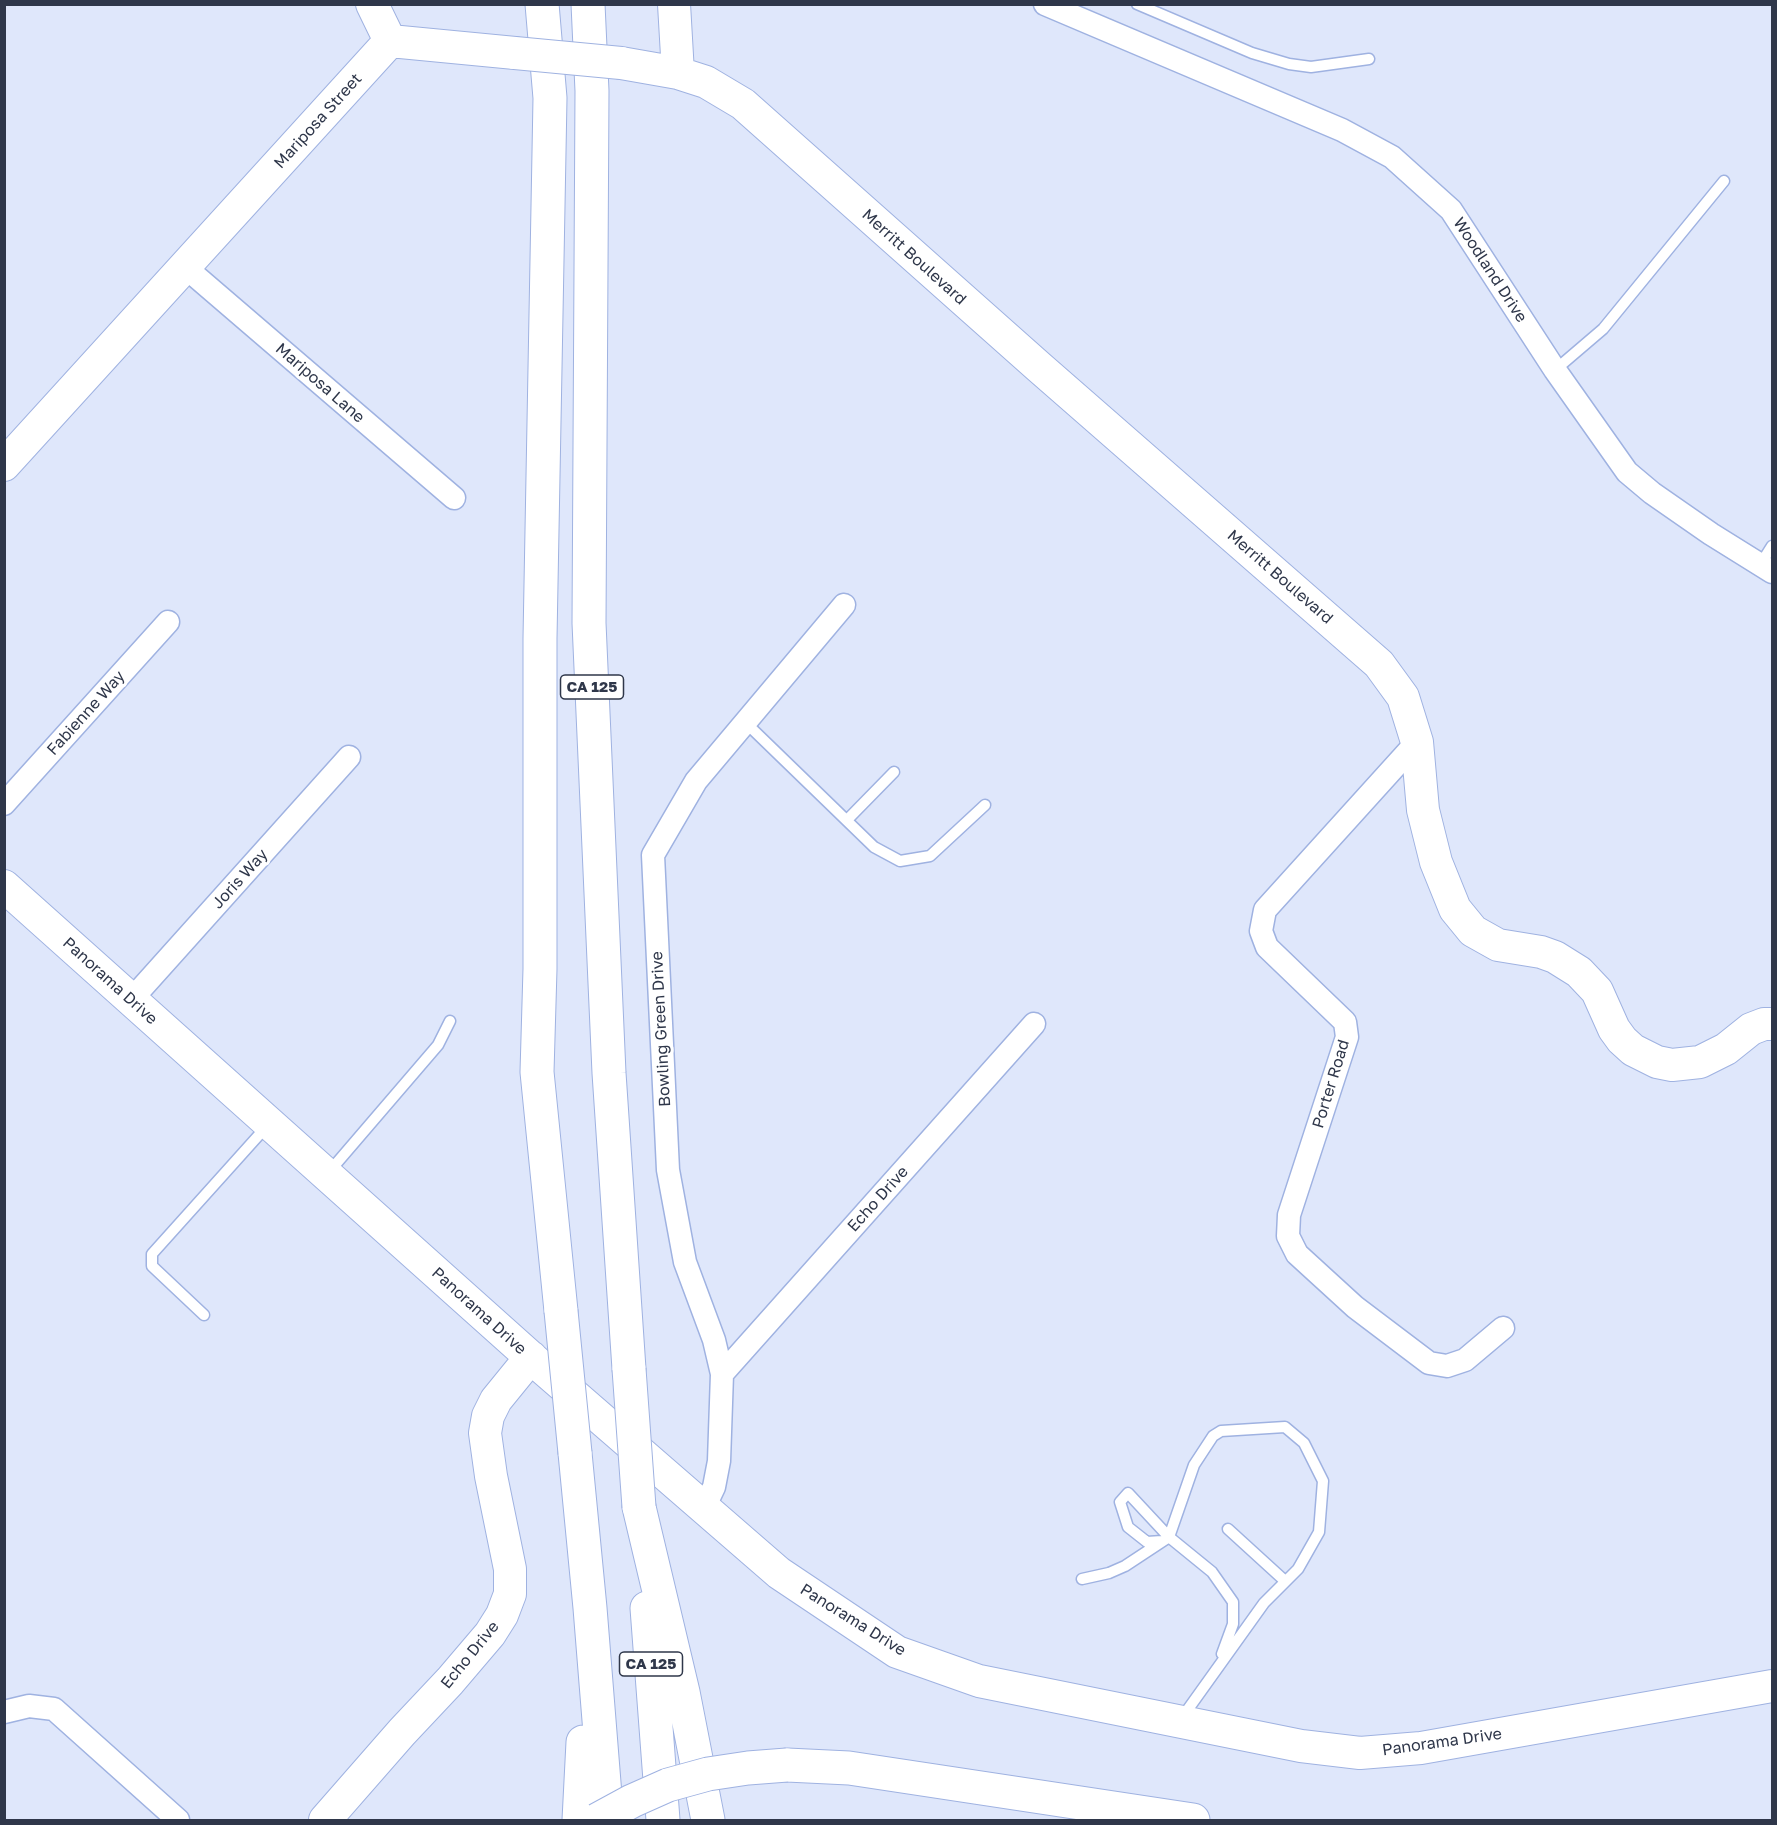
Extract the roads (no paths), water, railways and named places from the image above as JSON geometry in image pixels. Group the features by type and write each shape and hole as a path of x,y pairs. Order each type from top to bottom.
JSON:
{"highway":[{"name":"CA 125","path":"542,4 550,98 540,638 540,969 537,1072 590,1608 607,1821"},
{"name":"CA 125","path":"588,4 592,91 589,623 609,1073 663,1821"},
{"path":"639,1507 691,1821"},
{"path":"639,1507 683,1692 708,1821"},
{"path":"579,1821 590,1608"},
{"path":"597,1821 632,1801 668,1785 708,1774 788,1765 849,1768 1193,1821"}],"street":[{"path":"372,4 390,41 621,63 678,73 674,4"},
{"name":"Woodland Drive","path":"1046,4 1342,130 1392,158 1451,210 1555,370 1628,472 1652,493 1768,561"},
{"name":"Mariposa Street","path":"4,465 390,41"},
{"name":"Merritt Boulevard","path":"678,73 706,82 743,104 1378,664 1403,697 1417,742 1423,810 1436,862 1455,909 1473,931 1498,945 1541,952 1555,957 1579,972 1597,992 1622,1041 1633,1050 1658,1062 1686,1065 1700,1062 1726,1049 1762,1026"},
{"name":"Mariposa Lane","path":"185,267 454,498"},
{"name":"Bowling Green Drive","path":"704,1508 714,1487 719,1461 722,1374 714,1340 685,1262 668,1170 653,855 696,781 844,605"},
{"name":"Fabienne Way","path":"4,804 168,622"},
{"name":"Porter Road","path":"1417,742 1265,910 1261,931 1267,947 1345,1022 1347,1037 1289,1215 1288,1236 1297,1254 1347,1299 1429,1363 1447,1366 1465,1360 1503,1328"},
{"name":"Joris Way","path":"131,1000 348,758"},
{"name":"Panorama Drive","path":"4,886 531,1357 779,1573 897,1652 979,1681 1301,1746 1360,1753 1421,1748 1773,1686"},
{"path":"1762,1026 1773,1005"},
{"name":"Echo Drive","path":"722,1374 1034,1024"},
{"name":"Echo Drive","path":"325,1821 348,1792 490,1634 502,1615 510,1594 510,1569 491,1476 485,1433 488,1416 496,1400 531,1357"},
{"path":"4,1712 29,1706 54,1709 178,1821"}],"lane":[{"path":"1137,4 1252,53 1288,64 1311,67 1369,59"},
{"path":"1555,370 1603,329 1724,181"},
{"path":"745,722 874,847 900,861 930,856 985,805"},
{"path":"847,820 894,772"},
{"path":"327,1174 438,1045 450,1021"},
{"path":"204,1315 152,1266 152,1254 270,1124"},
{"path":"1082,1579 1109,1573 1125,1566 1165,1539 1194,1465 1213,1436 1221,1431 1285,1427 1304,1443 1323,1481 1319,1532 1298,1569 1264,1603 1179,1721"},
{"path":"1165,1539 1147,1542 1128,1527 1121,1512 1120,1502 1128,1493 1165,1539 1212,1572 1233,1602 1233,1624 1218,1666"},
{"path":"1228,1530 1285,1581"}]}
